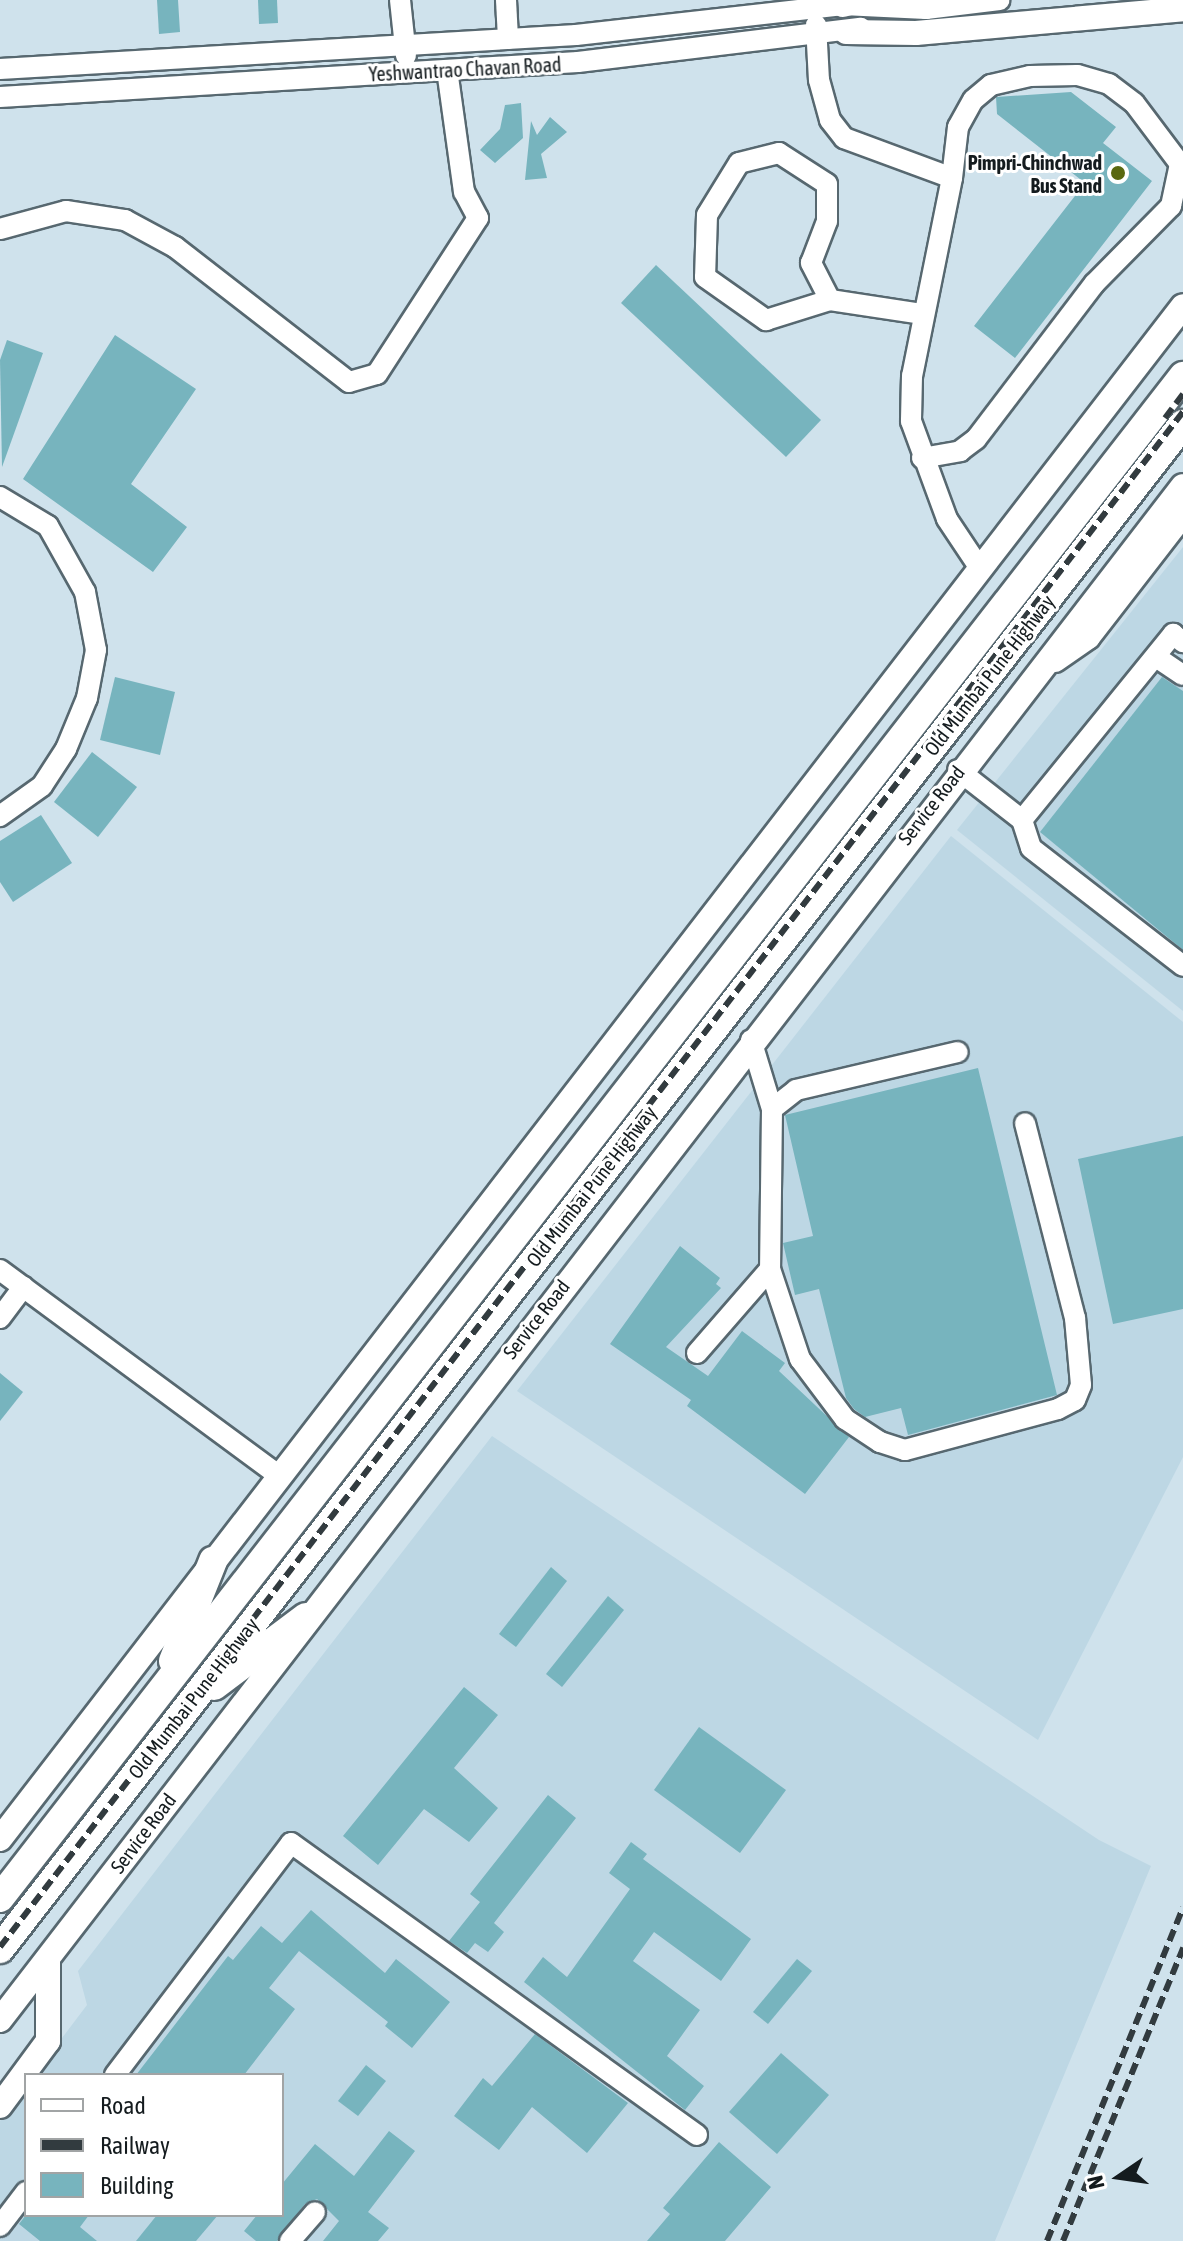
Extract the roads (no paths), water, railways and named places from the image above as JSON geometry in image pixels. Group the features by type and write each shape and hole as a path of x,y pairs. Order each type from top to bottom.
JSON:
{"highway":[{"name":"Old Mumbai Pune Highway","path":"0,1898 1183,376"},
{"name":"Old Mumbai Pune Highway","path":"0,1949 1183,424"},
{"path":"161,1691 213,1561"},
{"path":"186,1707 306,1617"}],"main road":[{"path":"846,32 916,33 1183,9"},
{"path":"0,1839 1183,306"},
{"name":"Service Road","path":"0,2020 958,770 1183,486"},
{"path":"1027,681 1088,637 1183,514"},
{"path":"24,2073 48,2041 48,1959"},
{"path":"0,2106 24,2074"}],"street":[{"path":"400,0 407,72"},
{"path":"506,0 508,39"},
{"name":"Yeshwantrao Chavan Road","path":"0,97 447,70 817,35 846,32 926,9 999,0"},
{"name":"Yeshwantrao Chavan Road","path":"0,69 508,39 852,2 926,9"},
{"path":"815,8 819,80 830,120 844,138 952,178"},
{"path":"0,229 66,211 125,220 175,247 349,382 377,374 478,218 464,192 447,70"},
{"path":"922,458 960,451 976,439 1094,284 1171,206 1180,164 1134,103 1109,84 1077,75 1030,76 991,85 973,100 958,127 952,178 923,314 911,421 922,458 947,519 981,570"},
{"path":"830,300 811,263 827,221 827,184 779,153 739,163 707,215 705,277 766,320 830,300 923,314"},
{"path":"0,497 48,526 85,592 96,650 87,698 66,749 42,786 0,816"},
{"path":"1022,820 1156,657 1178,638"},
{"path":"1156,657 1181,670"},
{"path":"958,770 1022,820 1031,848 1183,966"},
{"path":"751,1040 772,1109 770,1269 805,1366 845,1419 880,1442 905,1450 1075,1400 1084,1369 1075,1318 1025,1123"},
{"path":"772,1109 796,1090 958,1052"},
{"path":"697,1353 770,1269"},
{"path":"0,1270 279,1476"},
{"path":"0,1318 23,1287"},
{"path":"117,2073 291,1843 697,2135"},
{"path":"0,2226 24,2195"},
{"path":"290,2241 315,2212"}],"railway":[{"path":"1165,418 1183,394"},
{"path":"0,1947 1183,412"},
{"path":"1047,2241 1183,1908"},
{"path":"1063,2241 1183,1948"}],"place":[{"name":"Pimpri-Chinchwad Bus Stand","path":"1118,173"}]}
